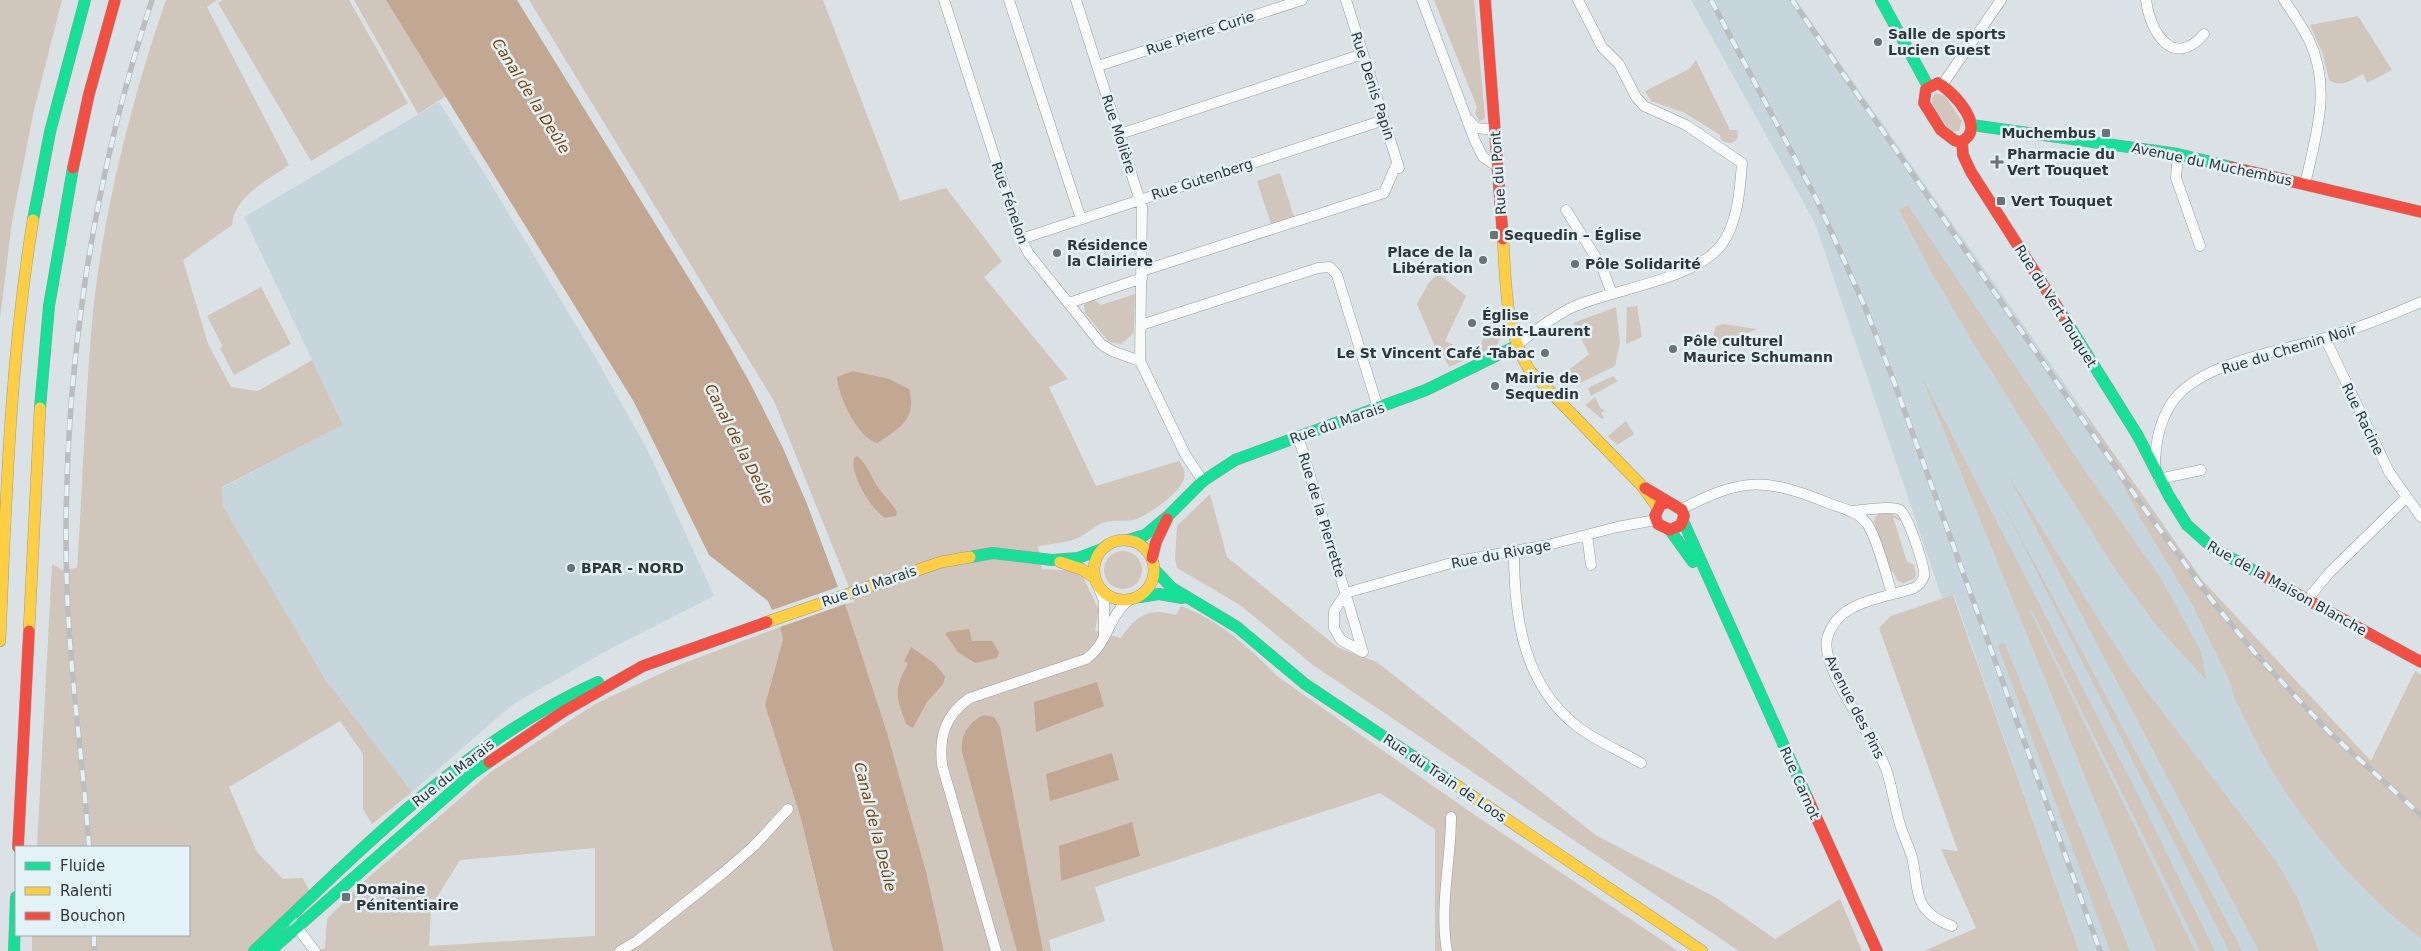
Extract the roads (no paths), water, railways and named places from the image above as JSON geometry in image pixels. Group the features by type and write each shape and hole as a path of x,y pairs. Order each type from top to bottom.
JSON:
{"main road":[{"path":"0,641 10,416 23,288 52,124 85,0"},
{"path":"18,846 40,407 49,306 73,166 89,94 115,0"},
{"name":"Rue du Pont","path":"1485,0 1509,313 1516,346"},
{"path":"1881,0 1928,86"},
{"path":"1932,84 1942,85 1972,125 1969,136 1962,142 1953,140 1945,135 1924,103 1923,94 1928,86 1932,84"},
{"name":"Avenue du Muchembus","path":"1972,125 2178,154 2421,212"},
{"name":"Rue du Vert Touquet","path":"1962,142 1963,156 1970,172 2138,437 2157,474"},
{"path":"1516,346 1521,358 1530,370 1642,486 1668,502 1676,503 1682,509 1683,521 1678,528 1670,530 1661,527 1657,514 1642,486"},
{"name":"Rue du Marais","path":"1128,540 1145,535 1169,515 1203,481 1241,458 1426,390 1516,346"},
{"name":"Rue de la Maison Blanche","path":"2157,474 2177,512 2196,536 2306,601 2421,662"},
{"path":"1657,514 1668,502"},
{"name":"Rue du Marais","path":"1152,558 1159,534 1169,515"},
{"name":"Rue Carnot","path":"1683,521 1877,951"},
{"name":"Rue Carnot","path":"1670,530 1687,553 1724,615"},
{"path":"1052,560 1066,563 1097,582 1114,598 1133,599 1149,588 1154,570 1152,558 1144,547 1128,540 1114,542 1102,549 1096,560 1097,582"},
{"name":"Rue du Marais","path":"254,951 419,799 480,750 550,705 606,678 931,565 986,553 1052,560 1088,556 1102,549"},
{"name":"Rue du Train de Loos","path":"1154,570 1169,586 1191,601 1232,623 1283,668 1305,684 1702,951"},
{"name":"Rue du Train de Loos","path":"1133,599 1159,594 1191,601"},
{"name":"Rue du Marais","path":"270,951 473,773 564,711 643,666"},
{"path":"14,951 15,924"}],"street":[{"name":"Rue Fénelon","path":"944,0 1021,239 1029,254 1105,348 1140,361"},
{"path":"1009,0 1081,219"},
{"name":"Rue Molière","path":"1076,0 1141,200 1144,226 1140,361"},
{"name":"Rue Pierre Curie","path":"1098,66 1302,0"},
{"name":"Rue Denis Papin","path":"1142,275 1384,193 1399,167 1346,0"},
{"path":"1422,0 1483,157 1497,166"},
{"path":"1516,346 1533,331 1562,312 1683,271 1704,260 1718,249 1731,225 1739,196 1742,163 1686,124 1644,106 1636,97 1619,64 1602,47 1578,0"},
{"path":"1942,85 2002,0"},
{"path":"2146,0 2154,30 2169,45 2176,48 2188,47 2204,34"},
{"path":"2284,0 2310,41 2318,68 2321,87 2320,118 2305,184"},
{"path":"1120,134 1363,54"},
{"path":"1467,117 1476,128 1495,130"},
{"name":"Rue Gutenberg","path":"1021,239 1384,120"},
{"path":"2178,154 2176,178 2200,246"},
{"path":"1566,210 1602,267 1612,294"},
{"path":"1141,325 1318,268 1330,267 1337,275 1378,408"},
{"path":"1069,304 1142,275"},
{"name":"Rue du Chemin Noir","path":"2157,474 2157,440 2166,413 2179,394 2187,387 2214,372 2230,366 2365,326 2421,302"},
{"name":"Rue Racine","path":"2324,338 2389,472 2421,517"},
{"path":"1140,361 1186,456 1203,481"},
{"name":"Rue de la Pierrette","path":"1298,436 1354,618 1363,652 1341,640 1334,628 1334,611 1346,593"},
{"path":"2157,474 2201,470"},
{"path":"1682,509 1714,494 1758,483 1788,488 1850,511 1868,526 1892,594"},
{"path":"2306,601 2330,572 2406,498"},
{"name":"Avenue des Pins","path":"1850,511 1897,509 1907,519 1924,575 1919,584 1914,588 1853,607 1842,614 1829,634 1827,653 1851,704 1884,764 1901,828 1912,856 1915,887 1919,900 1933,917 1952,926"},
{"name":"Rue du Rivage","path":"1346,593 1445,565 1514,552 1587,535 1657,514"},
{"path":"1587,535 1591,565"},
{"path":"1514,552 1514,585 1519,621 1530,665 1539,681 1552,700 1579,728 1641,763"},
{"path":"1097,582 1105,608 1104,638"},
{"path":"996,951 942,764 941,743 944,727 954,711 970,698 1079,662 1096,651 1120,609 1133,599"},
{"path":"620,951 637,941 723,873 754,846 788,809"},
{"path":"1447,951 1444,909 1451,845 1451,817"},
{"path":"289,918 315,951"}],"water":[{"name":"Canal de la Deûle","path":"386,0 517,0 714,319 750,383 782,446 807,504 838,587 772,610 768,601 709,555 634,402"},
{"path":"853,371 889,379 909,389 911,408 905,422 878,443 871,440 857,426 850,416 841,394 837,377"},
{"path":"857,456 897,512 896,516 885,518 879,514 868,500 855,473 854,458"},
{"name":"Canal de la Deûle","path":"845,604 887,733 926,872 944,951 833,951 801,819 765,705 783,639 780,627"},
{"path":"969,629 972,641 992,641 999,652 997,658 975,663 958,652 946,635 947,632"},
{"path":"911,647 934,663 945,676 943,684 927,702 913,728 906,724 898,700 898,687 908,664 904,661"},
{"path":"1097,682 1104,706 1036,732 1034,702"},
{"path":"984,715 994,717 1000,727 1043,951 1017,951 962,752 962,740 966,730 974,721"},
{"path":"1112,753 1119,780 1050,801 1046,774"},
{"path":"1132,822 1140,856 1061,881 1059,846"}],"railway":[{"path":"89,846 67,590 66,516 74,366 96,217 130,71 152,0"},
{"path":"1711,0 1817,200 1865,307 1893,379 2100,951"},
{"path":"1792,0 2146,511 2217,607 2255,653 2329,732 2421,815"},
{"path":"94,936 94,951"}],"place":[{"name":"Salle de sports Lucien Guest","path":"1878,42"},
{"name":"Muchembus","path":"2106,133"},
{"name":"Pharmacie du Vert Touquet","path":"1997,162"},
{"name":"Vert Touquet","path":"2001,201"},
{"name":"Sequedin – Église","path":"1494,235"},
{"name":"Résidence la Clairiere","path":"1057,253"},
{"name":"Place de la Libération","path":"1483,260"},
{"name":"Pôle Solidarité","path":"1575,264"},
{"name":"Église Saint-Laurent","path":"1472,323"},
{"name":"Pôle culturel Maurice Schumann","path":"1673,349"},
{"name":"Le St Vincent Café -Tabac","path":"1545,353"},
{"name":"Mairie de Sequedin","path":"1495,386"},
{"name":"BPAR - NORD","path":"571,568"},
{"name":"Domaine Pénitentiaire","path":"346,897"}]}
